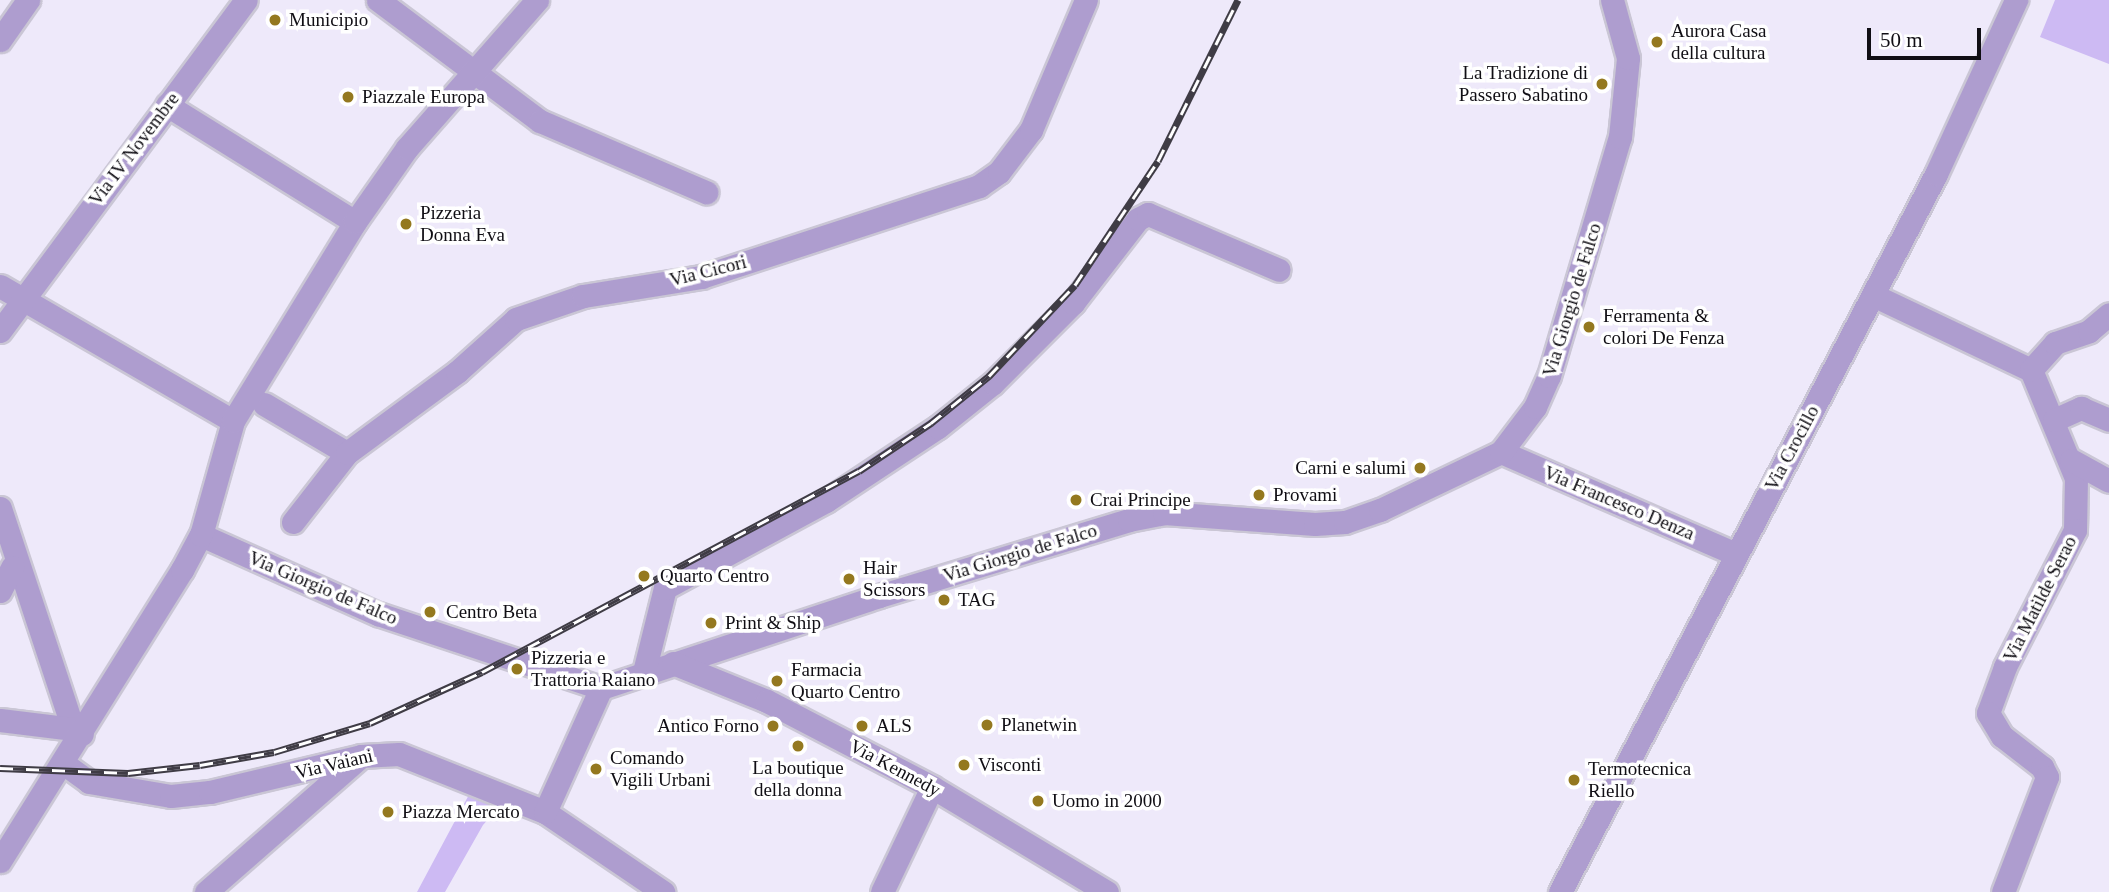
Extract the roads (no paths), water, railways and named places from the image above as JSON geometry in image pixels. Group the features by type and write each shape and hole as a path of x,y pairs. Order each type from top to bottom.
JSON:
{"street":[{"path":"0,40 28,0"},
{"name":"Via IV Novembre","path":"0,331 246,0"},
{"path":"378,0 476,70 483,82 540,121 706,192"},
{"path":"1,860 63,763 77,731 201,536 233,421 355,222 407,148 537,0"},
{"name":"Via Cicori","path":"293,522 347,453 457,372 516,319 583,296 701,277 979,186 999,172 1031,130 1086,0"},
{"name":"Via Giorgio de Falco","path":"201,536 378,614 601,688 673,663 1141,518 1164,513 1272,522 1345,522 1423,492 1501,452 1535,407 1549,376 1620,138 1628,58 1612,0"},
{"name":"Via Crocillo","path":"1560,892 1873,295 2016,0"},
{"path":"167,105 355,222"},
{"path":"645,672 665,588 825,500 938,427 993,383 1073,303 1138,219 1148,214 1279,270"},
{"path":"0,286 233,421"},
{"path":"1873,295 2031,370 2055,343 2089,331 2109,314"},
{"name":"Via Matilde Serao","path":"2003,892 2047,777 2042,768 2002,736 1988,713 2005,667 2075,530 2077,503 2071,460 2054,420 2039,399 2031,370"},
{"path":"264,404 347,453"},
{"path":"2054,420 2081,408 2109,420"},
{"name":"Via Francesco Denza","path":"1501,452 1736,554"},
{"path":"2071,460 2109,481"},
{"path":"0,508 11,566 77,731"},
{"path":"0,591 11,566"},
{"name":"Via Kennedy","path":"673,663 767,701 932,787 1107,892"},
{"path":"545,812 601,688"},
{"path":"0,720 77,731"},
{"name":"Via Vaiani","path":"63,763 89,782 171,796 210,792 361,756 399,754 418,758 545,812 663,892"},
{"path":"206,892 361,756"},
{"path":"882,892 932,787"}],"railway":[{"path":"0,768 128,773 200,765 274,752 370,723 482,672 859,471 931,423 989,376 1075,285 1158,161 1238,0"}],"place":[{"name":"Municipio","path":"275,20"},
{"name":"Aurora Casa della cultura","path":"1657,42"},
{"name":"La Tradizione di Passero Sabatino","path":"1602,84"},
{"name":"Piazzale Europa","path":"348,97"},
{"name":"Pizzeria Donna Eva","path":"406,224"},
{"name":"Ferramenta & colori De Fenza","path":"1589,327"},
{"name":"Carni e salumi","path":"1420,468"},
{"name":"Provami","path":"1259,495"},
{"name":"Crai Principe","path":"1076,500"},
{"name":"Quarto Centro","path":"644,576"},
{"name":"Hair Scissors","path":"849,579"},
{"name":"TAG","path":"944,600"},
{"name":"Centro Beta","path":"430,612"},
{"name":"Print & Ship","path":"711,623"},
{"name":"Pizzeria e Trattoria Raiano","path":"517,669"},
{"name":"Farmacia Quarto Centro","path":"777,681"},
{"name":"Planetwin","path":"987,725"},
{"name":"Antico Forno","path":"773,726"},
{"name":"ALS","path":"862,726"},
{"name":"La boutique della donna","path":"798,746"},
{"name":"Visconti","path":"964,765"},
{"name":"Comando Vigili Urbani","path":"596,769"},
{"name":"Termotecnica Riello","path":"1574,780"},
{"name":"Uomo in 2000","path":"1038,801"},
{"name":"Piazza Mercato","path":"388,812"}]}
